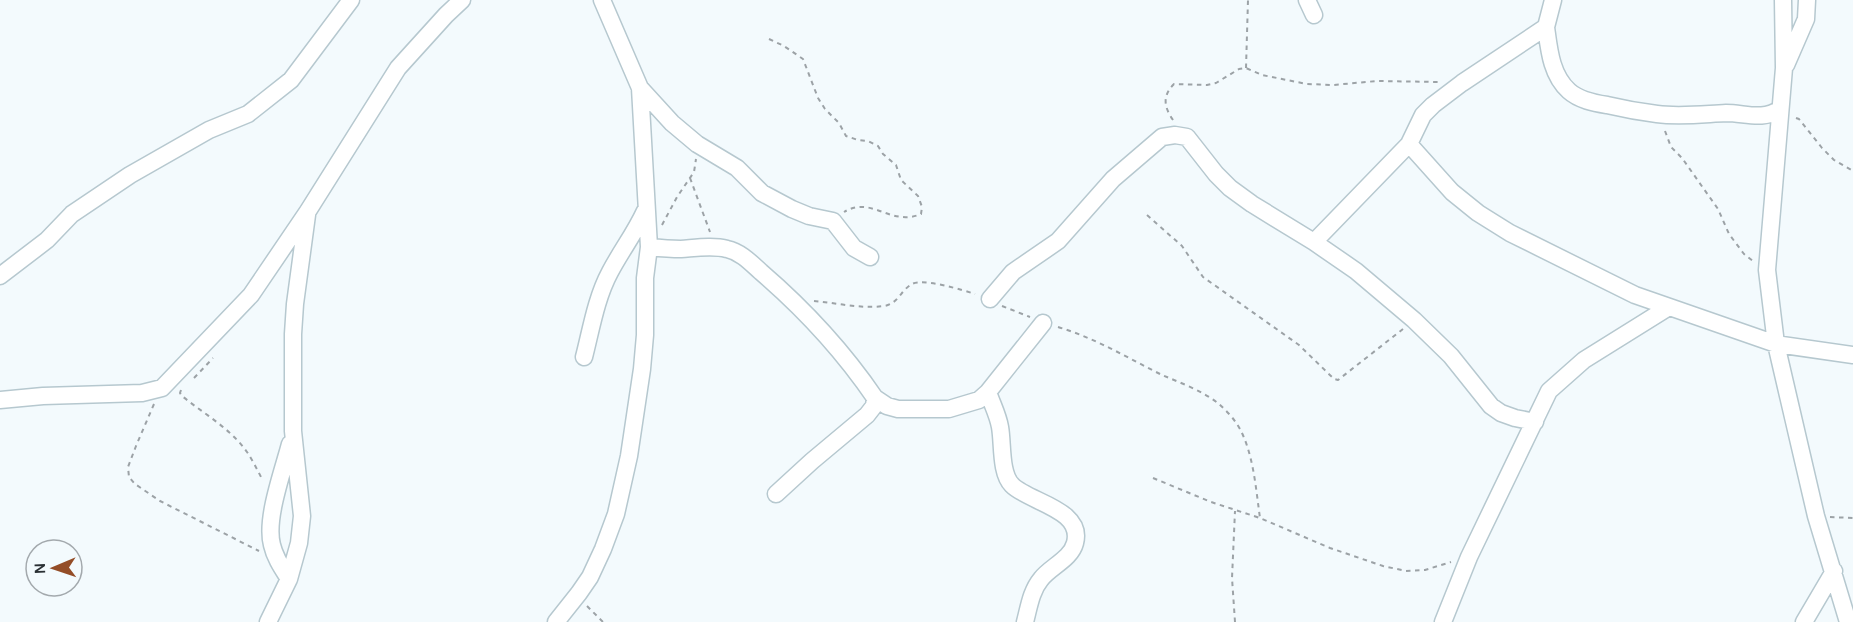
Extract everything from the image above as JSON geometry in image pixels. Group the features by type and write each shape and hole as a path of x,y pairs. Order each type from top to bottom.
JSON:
{"street":[{"path":"0,276 47,240 72,214 130,175 208,130 248,114 291,80 351,0"},
{"path":"0,400 43,396 142,393 162,388 250,295 308,211 398,68 462,0"},
{"path":"602,0 640,88 672,123 697,144 737,168 762,193 778,203 809,216 833,221 854,248 870,257"},
{"path":"1553,0 1546,27 1550,53 1557,77 1569,92 1581,99 1659,115 1728,113 1766,117 1780,109"},
{"path":"1783,0 1784,68 1767,270 1776,344 1816,516 1848,622"},
{"path":"1784,68 1806,19 1809,1"},
{"path":"1314,242 1408,144 1423,116 1433,105 1462,82 1546,27"},
{"path":"556,622 579,593 603,549 616,514 629,456 642,369 645,335 645,278 649,247 640,88"},
{"path":"990,299 1013,272 1058,241 1113,179 1162,138 1175,135 1187,137 1230,188 1356,272 1414,320 1451,356 1491,406 1508,416 1534,422"},
{"path":"1408,144 1452,192 1478,213 1510,232 1635,295 1776,344 1853,355"},
{"path":"584,357 603,288 647,208"},
{"path":"268,622 289,579 299,543 302,516 293,431 293,334 308,211"},
{"path":"649,247 719,248 741,255 773,282 840,351 875,398 897,409 949,409 979,400 988,392 1043,323"},
{"path":"1443,622 1469,557 1549,391 1584,360 1669,308"},
{"path":"988,392 1000,425 1005,471 1011,485 1033,499 1052,506 1068,519 1075,529 1076,542 1071,552 1042,577 1035,587 1025,622"},
{"path":"776,494 867,416 874,406 875,398"},
{"path":"289,579 278,561 270,534 274,502 293,431"},
{"path":"1804,622 1834,571"}],"path":[{"path":"1246,68 1248,0"},
{"path":"769,39 803,59 818,98 839,123 846,136 878,146 883,154 896,165 901,180 918,196 922,207 921,214 905,219 868,207 857,206 833,221"},
{"path":"1187,137 1167,111 1165,99 1168,90 1174,84 1216,83 1239,69 1246,68 1262,75 1307,84 1333,85 1377,81 1462,82"},
{"path":"1780,109 1799,119 1834,160 1853,171"},
{"path":"1659,115 1664,123 1671,147 1683,158 1718,209 1729,234 1744,254 1767,270"},
{"path":"649,247 690,178 696,165 697,144"},
{"path":"690,178 704,218 719,248"},
{"path":"1147,214 1182,246 1203,277 1299,345 1334,379 1338,380 1414,320"},
{"path":"814,301 885,306 894,302 909,286 919,281 990,299 1043,323 1079,333 1194,389 1219,404 1234,419 1249,451 1260,518"},
{"path":"189,383 214,356"},
{"path":"162,388 128,467 129,477 135,484 160,501 278,561"},
{"path":"181,390 182,396 239,441 274,502"},
{"path":"1153,478 1260,518 1330,548 1383,566 1406,571 1425,570 1469,557"},
{"path":"1235,510 1232,578 1235,622"},
{"path":"1816,516 1853,518"},
{"path":"579,593 587,607 603,622"}]}
